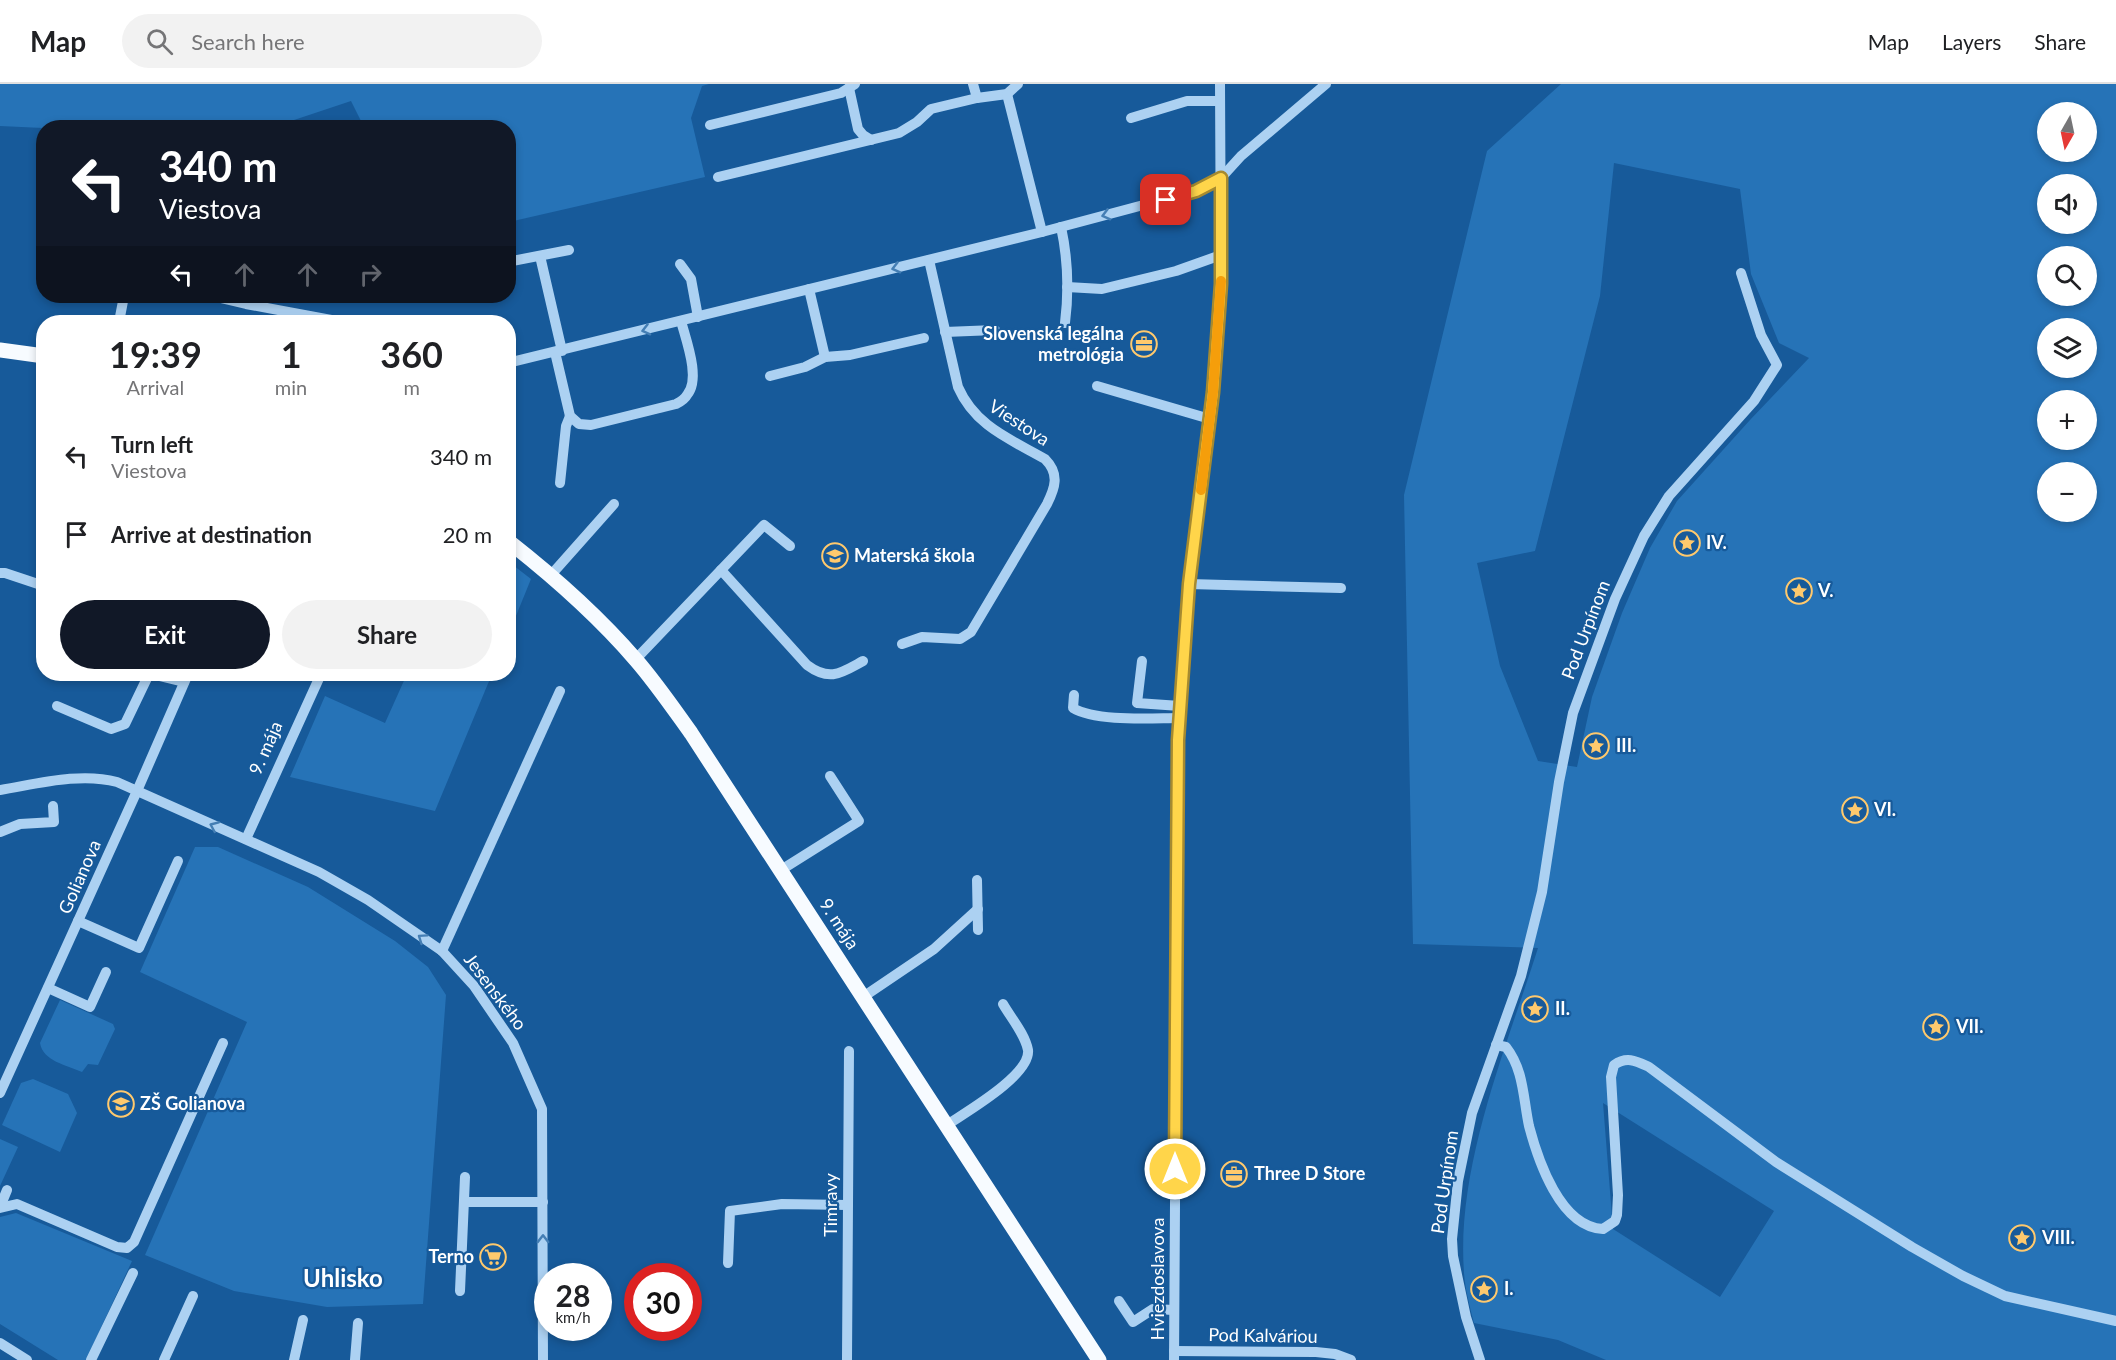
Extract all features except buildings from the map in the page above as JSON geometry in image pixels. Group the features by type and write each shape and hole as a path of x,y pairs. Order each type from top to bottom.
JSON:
{"main road":[{"path":"0,350 36,355"},
{"name":"9. mája","path":"516,547 551,575 593,615 635,660 691,733 1099,1360"}],"street":[{"path":"973,84 977,98"},
{"path":"718,177 899,133 917,122 931,109 977,98 1007,94 1018,84"},
{"name":"Hviezdoslavova","path":"1174,1356 1180,712 1189,584 1210,419 1221,284 1220,84"},
{"path":"516,361 1042,232 1196,191 1221,178 1241,156 1326,84"},
{"path":"710,125 841,93 852,86 858,129 871,140"},
{"path":"1007,94 1042,232"},
{"path":"1131,118 1187,101 1220,101"},
{"path":"1060,227 1065,250 1067,286 1065,323"},
{"path":"516,260 569,250"},
{"path":"1067,286 1102,289 1176,271 1221,255"},
{"path":"540,256 570,416 566,426 560,483"},
{"name":"Viestova","path":"902,644 922,637 960,639 971,632 1047,504 1056,482 1051,465 1045,459 990,427 970,410 958,387 929,260"},
{"path":"680,264 690,279 699,317"},
{"name":"Pod Urpínom","path":"1480,1360 1466,1317 1452,1239 1465,1140 1472,1113 1521,976 1542,892 1559,782 1573,713 1615,599 1640,543 1669,496 1754,401 1777,365 1761,335 1741,273"},
{"path":"809,289 825,357"},
{"path":"257,303 311,315"},
{"path":"570,416 579,424 591,425 676,404 687,395 692,386 693,371 681,321"},
{"path":"945,332 995,330"},
{"path":"770,375 805,367 825,357 850,355 924,338"},
{"path":"1096,386 1210,419"},
{"path":"551,575 615,504"},
{"path":"635,660 764,525 790,546"},
{"path":"721,570 807,665 817,672 828,675 837,674 863,661"},
{"path":"0,573 36,583"},
{"path":"1189,584 1341,588"},
{"path":"1142,661 1137,703 1180,712"},
{"path":"57,706 111,729 125,724 146,681"},
{"name":"Golianova","path":"0,1093 185,681"},
{"name":"9. mája","path":"246,839 318,681"},
{"path":"442,951 560,691"},
{"path":"1074,695 1073,708 1082,714 1135,718 1180,712"},
{"path":"781,870 859,821 830,776"},
{"name":"Jesenského","path":"0,790 100,777 117,782 329,878 368,900 442,951 474,986 513,1043 542,1109 543,1360"},
{"path":"0,832 20,824 54,822 53,807"},
{"path":"78,921 140,948 178,861"},
{"path":"977,880 978,930"},
{"path":"863,997 934,949 978,909"},
{"path":"48,988 90,1007 106,972"},
{"path":"947,1125 1010,1080 1025,1063 1028,1055 1025,1041 1003,1004"},
{"path":"0,1208 17,1204 117,1247 127,1248 134,1242 224,1043"},
{"path":"1496,1045 1506,1047 1518,1066 1529,1125 1541,1163 1558,1199 1576,1219 1595,1228 1609,1226 1615,1221 1617,1215 1618,1195 1611,1077 1614,1065 1626,1059 1634,1060 1649,1067 1776,1162 1963,1276 2005,1296 2116,1321"},
{"name":"Timravy","path":"847,1360 849,1051"},
{"path":"460,1291 465,1177"},
{"path":"0,1208 7,1191"},
{"path":"464,1202 543,1202"},
{"path":"729,1263 730,1211 782,1204 848,1205"},
{"path":"91,1360 133,1273"},
{"path":"164,1360 192,1296"},
{"path":"1119,1301 1133,1322 1153,1309 1174,1310"},
{"path":"294,1360 303,1320"},
{"path":"355,1360 358,1323"},
{"path":"0,1343 27,1360"},
{"name":"Pod Kalváriou","path":"1174,1356 1316,1352 1335,1354 1351,1360"}],"shaded area":[{"path":"0,84 709,84 702,86 691,118 705,177 516,220 516,120 360,120 351,101 294,120 36,120 36,128 0,126"},
{"path":"1561,84 2116,84 2116,1360 1606,1360 1558,1340 1474,1323 1464,1273 1464,1232 1468,1191 1475,1150 1486,1108 1538,948 1413,944 1404,495 1487,151","holes":["1614,163 1740,189 1751,274 1779,343 1809,358 1677,501 1650,548 1622,613 1592,697 1577,767 1538,761 1500,666 1477,563 1535,551 1600,296","1603,1103 1774,1211 1720,1297 1613,1229"]},
{"path":"516,567 531,579 516,616"},
{"path":"404,681 489,681 435,811 290,777 325,696 385,723"},
{"path":"195,847 218,847 308,887 395,941 428,967 446,995 423,1304 327,1307 234,1291 145,1255 247,1022 140,972"},
{"path":"60,1000 113,1024 115,1029 98,1065 88,1064 82,1072 56,1062 42,1049 40,1043"},
{"path":"33,1079 68,1094 77,1113 60,1152 2,1125 21,1083"},
{"path":"0,1139 18,1147 0,1186"},
{"path":"16,1213 132,1261 86,1360 58,1360 0,1324 0,1217"}],"slow traffic":[{"path":"1201,490 1213,392 1221,281"}],"place":[{"name":"Slovenská legálna metrológia","path":"1144,344"},
{"name":"IV.","path":"1687,543"},
{"name":"Materská škola","path":"835,556"},
{"name":"V.","path":"1799,591"},
{"name":"III.","path":"1596,746"},
{"name":"VI.","path":"1855,810"},
{"name":"II.","path":"1535,1009"},
{"name":"VII.","path":"1936,1027"},
{"name":"ZŠ Golianova","path":"121,1104"},
{"name":"Three D Store","path":"1234,1174"},
{"name":"VIII.","path":"2022,1238"},
{"name":"Terno","path":"493,1257"},
{"name":"I.","path":"1484,1289"}],"district":[{"name":"Uhlisko","path":"343,1279"}],"route":[{"path":"1166,200 1196,191 1221,178 1221,284 1213,392 1189,584 1178,740 1175,1169"}]}
